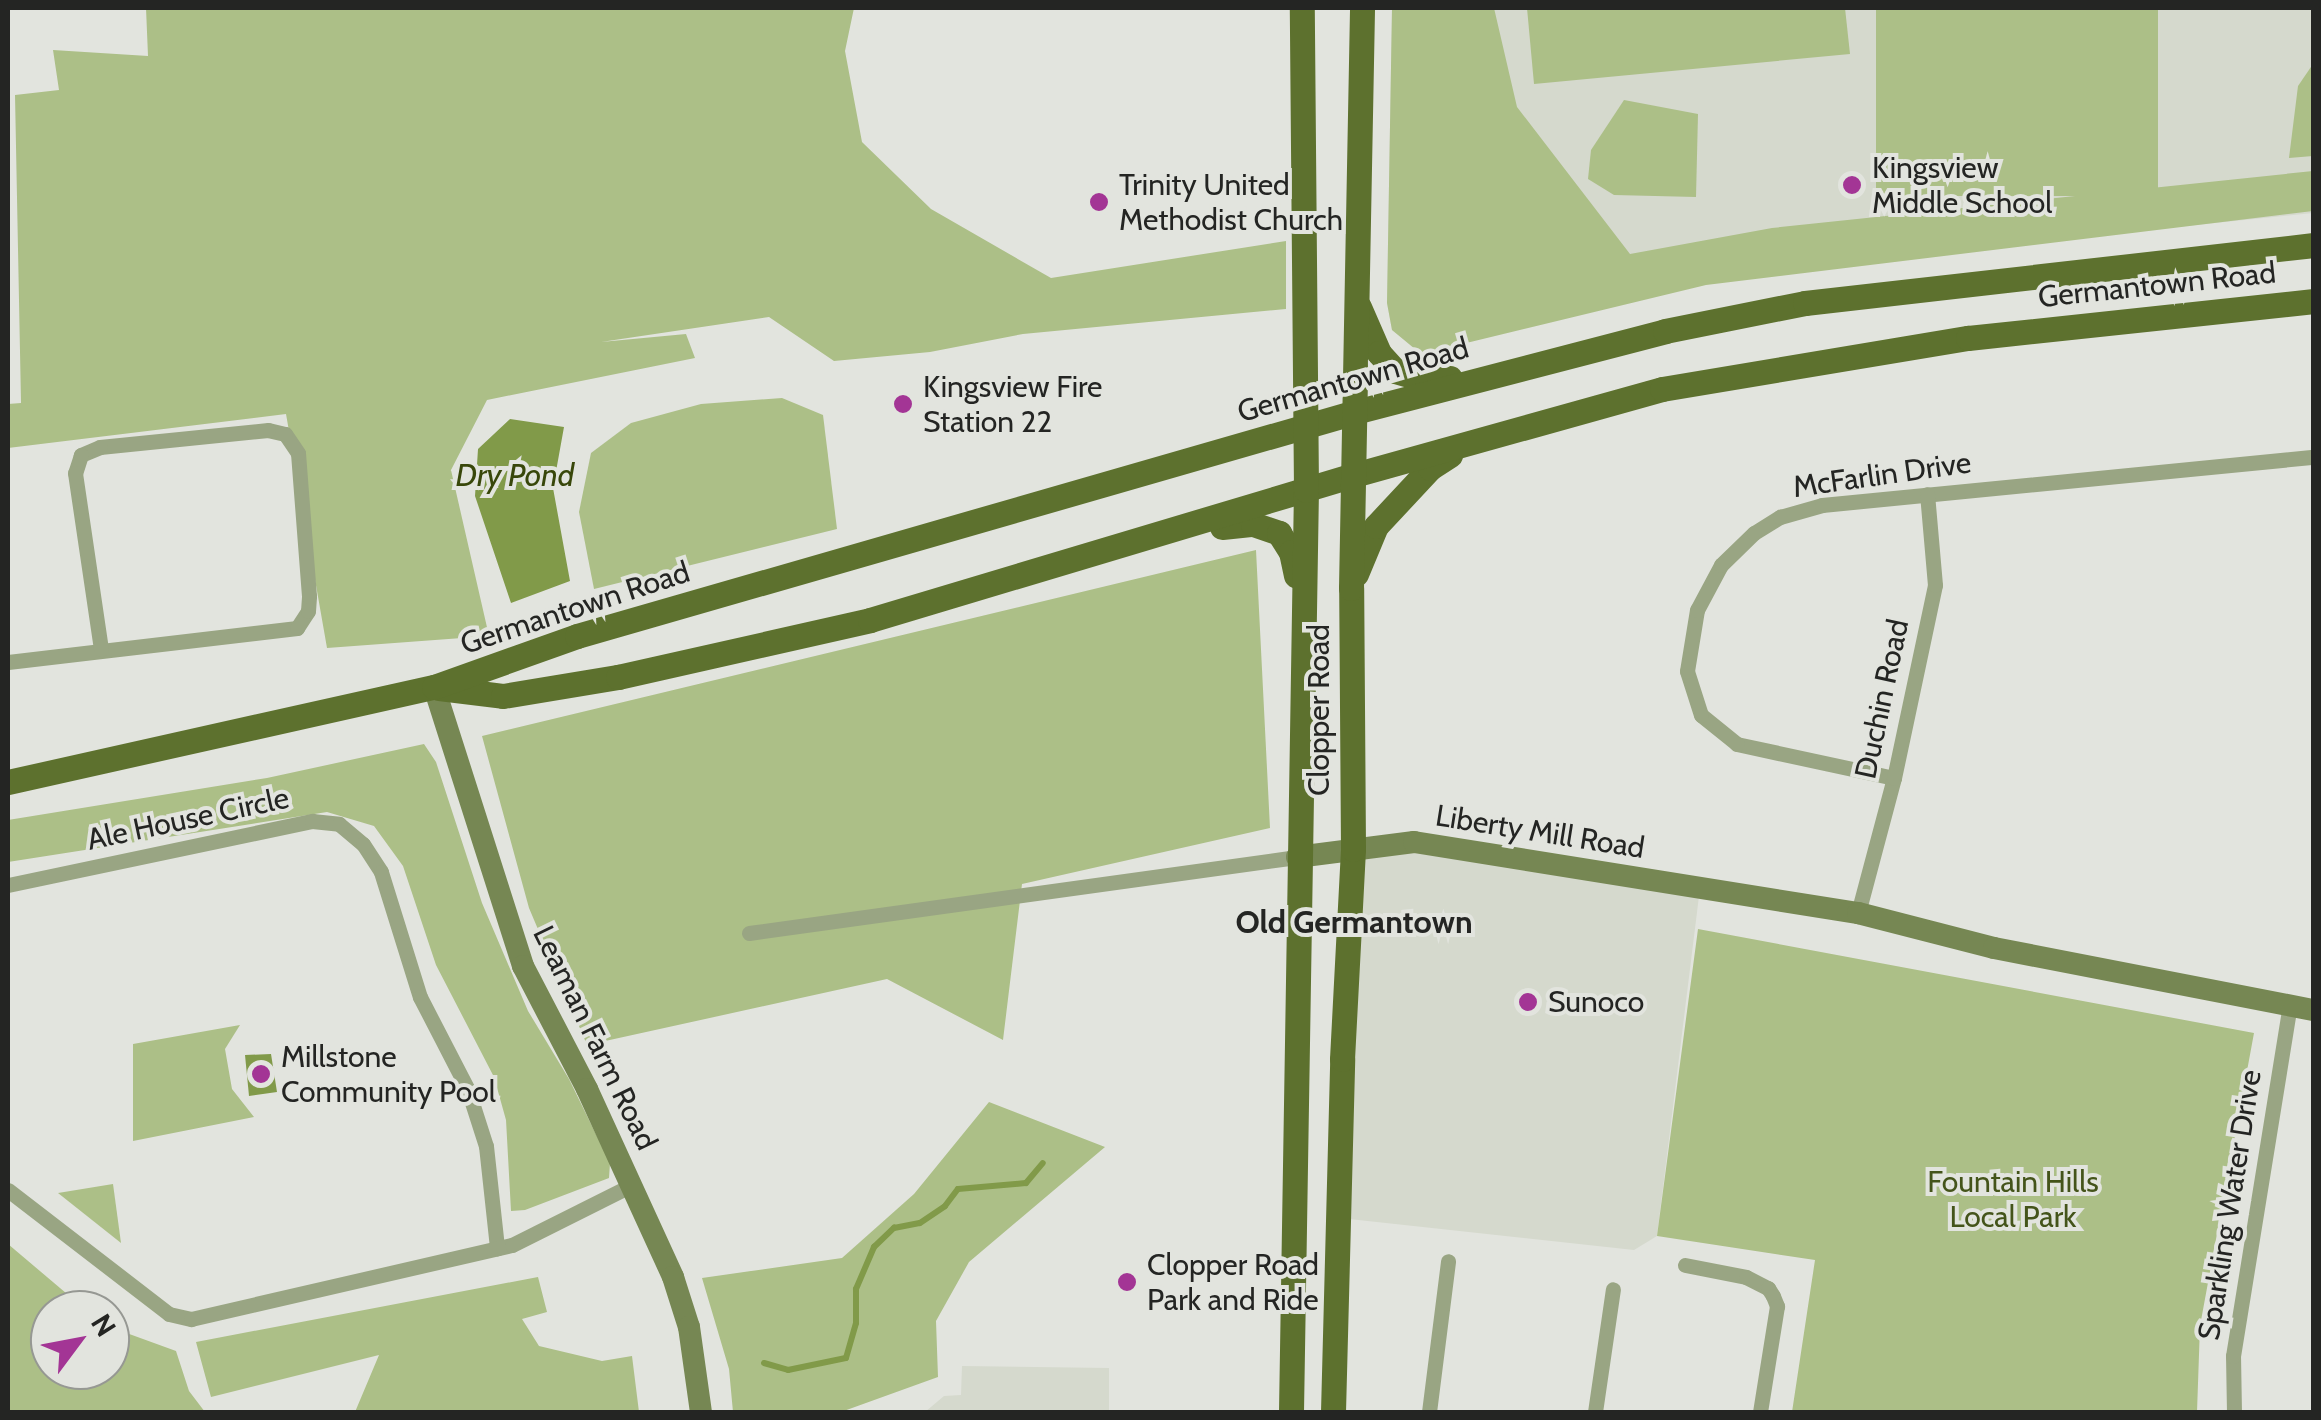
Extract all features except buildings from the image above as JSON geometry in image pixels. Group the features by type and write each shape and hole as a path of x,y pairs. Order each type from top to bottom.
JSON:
{"main road":[{"name":"Clopper Road","path":"1291,1412 1297,858 1306,490 1302,8"},
{"name":"Clopper Road","path":"1333,1412 1342,1059 1353,849 1351,588 1362,8"},
{"name":"Germantown Road","path":"8,782 434,687 577,636 1355,412 1665,331 1805,303 2314,245"},
{"path":"1356,300 1379,353 1395,371 1418,378 1480,378"},
{"name":"Germantown Road","path":"434,687 503,696 618,677 870,620 1354,475 1662,389 1814,360 1968,338 2314,300"},
{"path":"1351,588 1376,526 1430,468 1467,443"},
{"path":"1162,534 1253,524 1279,533 1291,552 1303,604"}],"street":[{"path":"8,662 290,630 302,624 309,596 298,453 285,434 268,430 100,447 81,456 75,473 100,650"},
{"name":"McFarlin Drive","path":"1894,778 1737,744 1701,715 1687,672 1697,610 1721,565 1754,533 1780,517 1822,505 2314,456"},
{"name":"Duchin Road","path":"1858,913 1894,778 1935,585 1927,494"},
{"name":"Leaman Farm Road","path":"434,687 517,951 673,1277 689,1327 701,1412"},
{"name":"Ale House Circle","path":"8,885 312,821 339,824 363,844 381,872 420,997 468,1090 486,1146 497,1248"},
{"name":"Liberty Mill Road","path":"749,934 1414,842 1858,913 1994,948 2314,1010"},
{"name":"Sparkling Water Drive","path":"2234,1412 2233,1356 2290,1006"},
{"path":"8,1190 169,1314 191,1319 497,1248 632,1185"},
{"path":"1429,1412 1448,1261"},
{"path":"1685,1266 1746,1276 1768,1288 1773,1296 1777,1306 1760,1412"},
{"path":"1595,1412 1613,1289"}],"shaded area":[{"name":"Kingsview Middle School","path":"1392,8 2313,8 2313,213 1765,269 1414,347 1392,330 1387,303"},
{"path":"1414,842 1700,888 1657,1236 1634,1250 1340,1218 1353,849"},
{"path":"962,1366 1109,1368 1109,1412 925,1412 944,1396 961,1395"}],"green space":[{"path":"146,8 854,8 845,51 862,142 931,209 1051,278 1286,241 1286,309 1023,334 930,352 834,361 769,317 601,342 686,334 695,358 487,400 451,470 489,636 327,648 286,414 8,448 8,404 21,403 15,95 59,90 53,50 148,56"},
{"path":"1392,8 1494,8 1517,107 1630,254 1772,228 2313,171 2313,211 1706,285 1421,354 1392,330 1387,303"},
{"path":"1527,8 1845,8 1850,54 1534,84"},
{"path":"1876,8 2158,8 2158,196 1876,196"},
{"path":"2313,64 2313,156 2289,158 2298,86"},
{"path":"1624,100 1698,114 1696,197 1614,195 1588,179 1591,150"},
{"path":"782,398 823,415 837,529 594,589 579,512 591,453 631,423 701,404"},
{"path":"1256,550 1270,828 1022,884 1003,1040 887,979 587,1045 529,908 482,736"},
{"path":"424,744 436,762 482,903 528,1011 569,1079 610,1163 609,1178 525,1210 511,1211 506,1120 494,1077 436,965 403,866 374,826 327,812 8,862 8,820 267,778"},
{"name":"Fountain Hills Local Park","path":"1698,929 2254,1033 2200,1326 2197,1412 1792,1412 1815,1260 1657,1236"},
{"path":"240,1025 225,1049 232,1089 254,1117 133,1141 133,1044"},
{"path":"989,1102 1105,1147 969,1262 936,1321 938,1377 841,1412 733,1412 729,1369 702,1278 842,1258 914,1194"},
{"path":"113,1184 121,1243 58,1193"},
{"path":"8,1244 62,1290 30,1290 30,1390 130,1390 130,1334 176,1351 189,1391 205,1412 8,1412"},
{"path":"538,1277 547,1312 522,1319 539,1346 602,1361 632,1356 639,1412 355,1412 379,1355 211,1397 196,1342"}],"water":[{"name":"Dry Pond","path":"510,419 564,427 553,488 570,581 511,603 475,496 478,449"},
{"name":"Millstone Community Pool","path":"271,1054 277,1092 249,1096 245,1055"}],"waterway":[{"path":"764,1363 788,1370 846,1358 856,1323 856,1289 874,1247 894,1228 920,1223 945,1206 958,1189 1026,1183 1043,1163"}],"place":[{"name":"Kingsview Middle School","path":"1852,185"},
{"name":"Trinity United Methodist Church","path":"1099,202"},
{"name":"Kingsview Fire Station 22","path":"903,404"},
{"name":"Sunoco","path":"1528,1002"},
{"name":"Millstone Community Pool","path":"261,1074"},
{"name":"Clopper Road Park and Ride","path":"1127,1282"}],"district":[{"name":"Old Germantown","path":"1354,922"}]}
